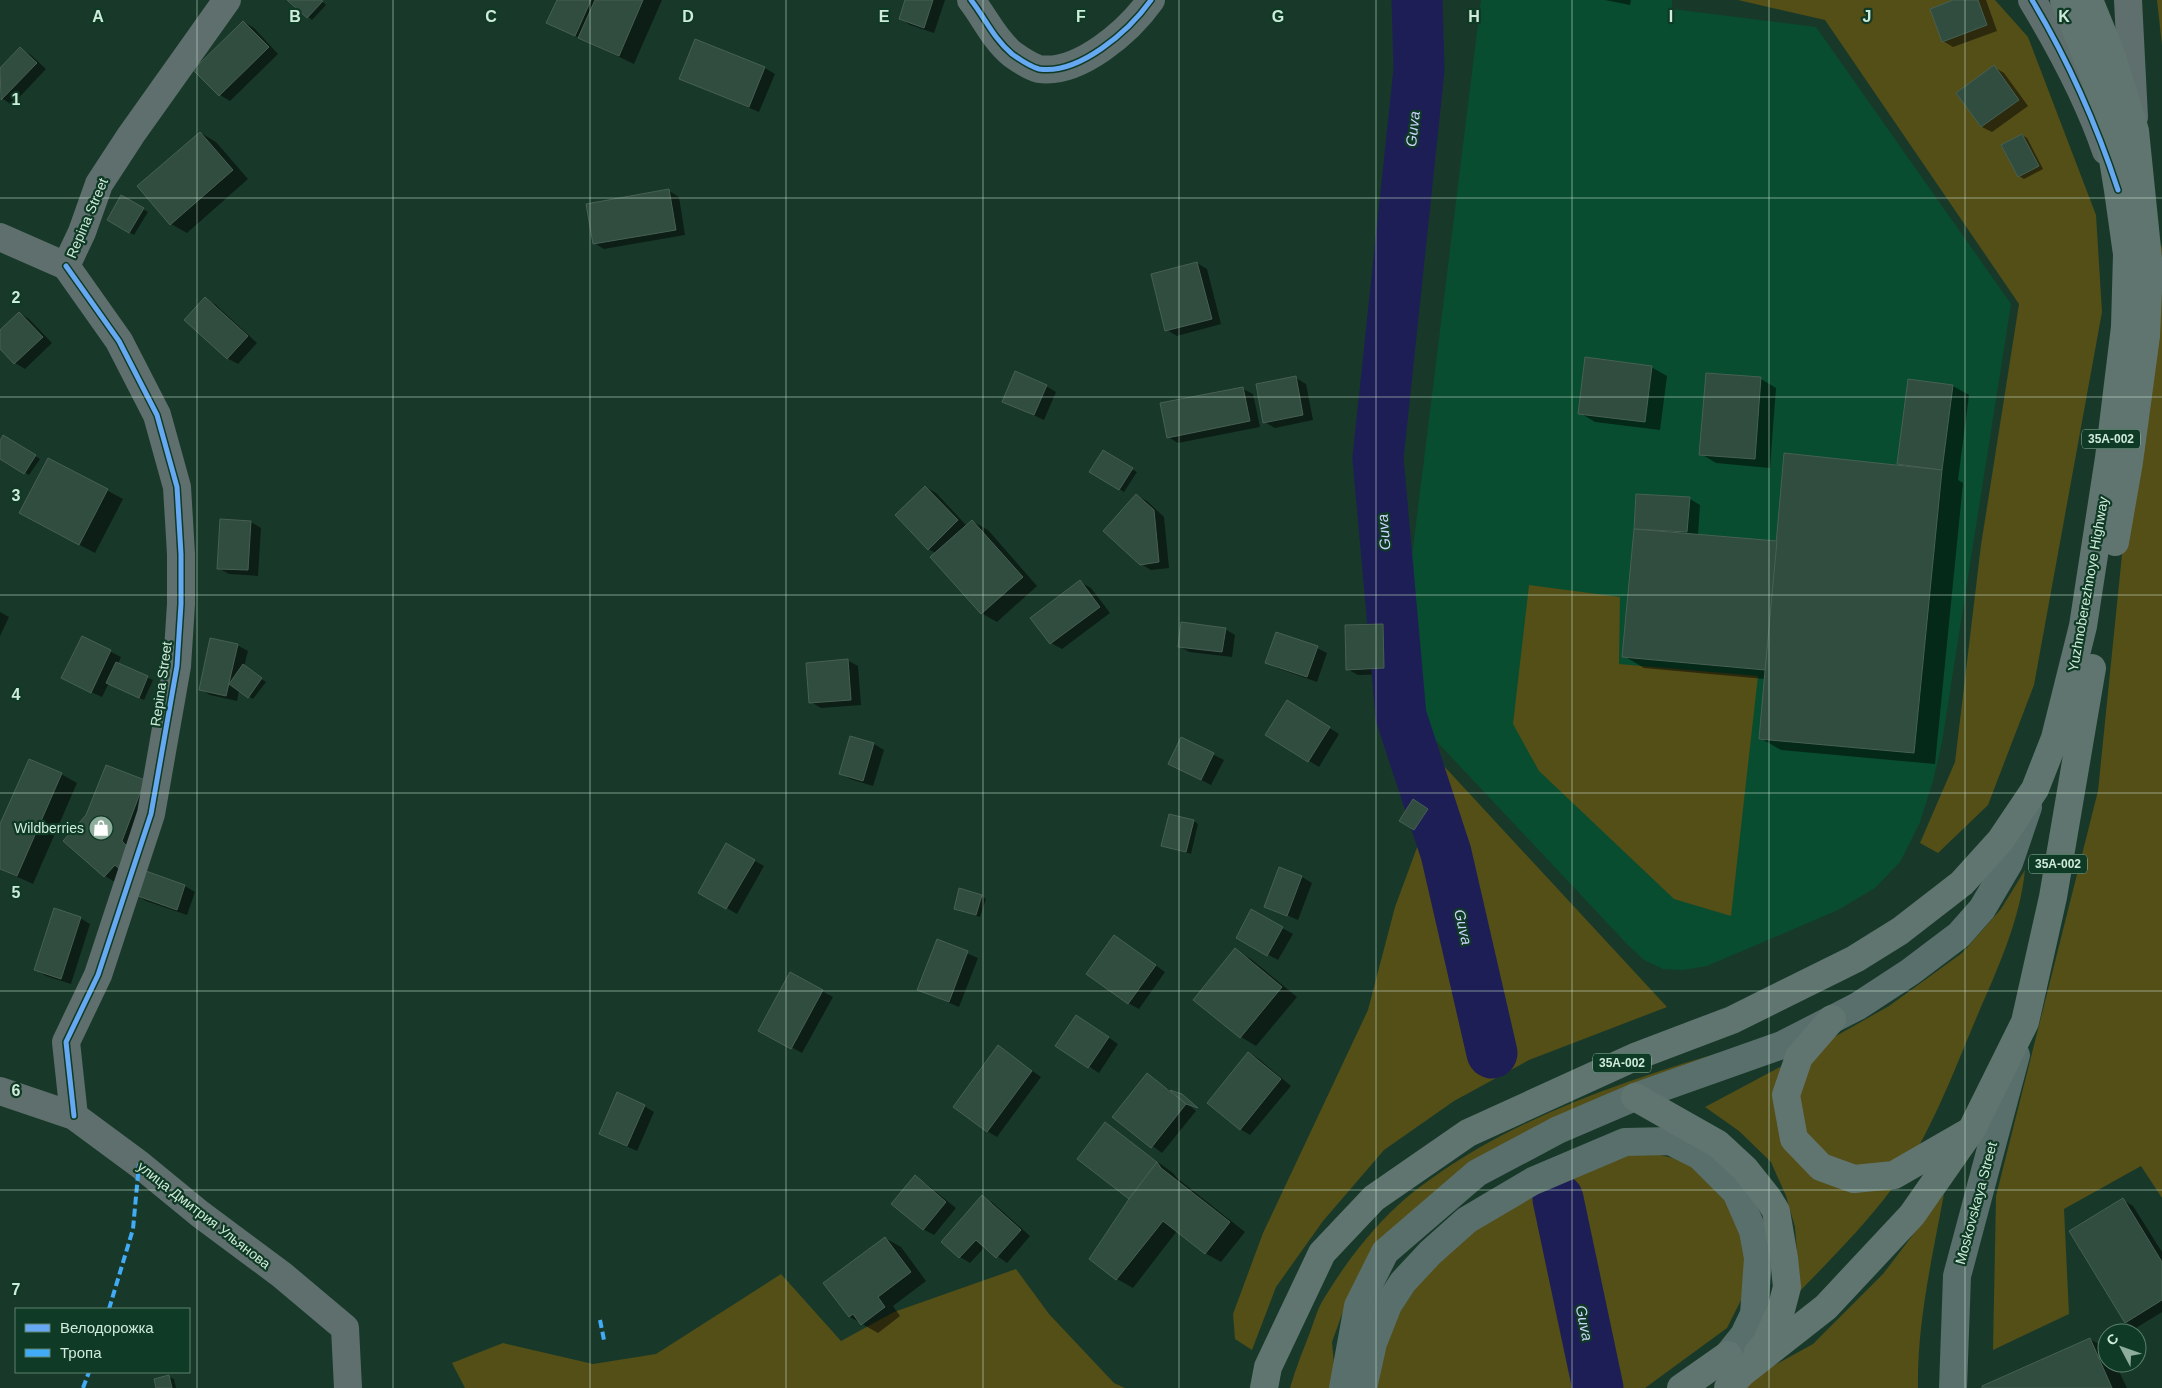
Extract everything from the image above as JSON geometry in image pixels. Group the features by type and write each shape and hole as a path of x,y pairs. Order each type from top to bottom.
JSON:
{"highway":[{"name":"Yuzhnoberezhnoye Highway","path":"1264,1388 1268,1367 1322,1253 1374,1198 1468,1133 1637,1056 1732,1020 1855,959 1900,931 1962,883 2000,841 2035,789 2055,738 2083,626 2109,458 2125,327 2127,254 2105,111 2092,69 2064,0"},
{"name":"Yuzhnoberezhnoye Highway","path":"1733,1372 1826,1307 1912,1215 1972,1130 2024,1022 2053,897 2084,704 2129,462 2146,336 2149,268 2135,131 2111,54 2089,0"},
{"path":"1832,1019 1800,1058 1786,1095 1794,1139 1821,1167 1854,1179 1894,1175 1972,1130"},
{"path":"1635,1097 1718,1144 1745,1169 1776,1211 1787,1286 1781,1310 1766,1343 1733,1372 1690,1382"}],"main road":[{"path":"1342,1388 1358,1306 1385,1252 1476,1173 1558,1130 1635,1097 1782,1045 1858,1006 1910,972 1944,947 1982,909 2009,863 2035,789"},
{"name":"Moskovskaya Street","path":"1953,1388 1957,1276 2024,1022"},
{"path":"1363,1388 1373,1343 1388,1305 1403,1282 1430,1253 1467,1220 1533,1181 1625,1142 1670,1141 1700,1156 1736,1192 1753,1231 1758,1258 1754,1314 1744,1335 1733,1372"}],"street":[{"name":"Repina Street","path":"74,1116 66,1042 98,974 151,814 177,666 181,604 181,554 177,487 157,415 119,341 66,266 82,232 99,184 131,135 227,0"},
{"path":"970,0 986,24 1012,54 1037,69 1058,69 1078,62 1096,52 1120,33 1151,0"},
{"path":"2032,0 2055,38 2078,84 2101,138 2118,190"},
{"path":"2128,0 2135,131"},
{"path":"0,237 66,266"},
{"name":"улица Дмитрия Ульянова","path":"0,1091 74,1116 282,1275 345,1328 348,1388"}],"shaded area":[{"path":"1481,0 1672,0 1672,9 1816,27 2011,304 1942,742 1933,781 1920,822 1900,862 1875,888 1838,910 1707,966 1683,970 1663,969 1644,960 1425,729 1411,704 1405,672 1404,621"},
{"path":"1738,0 1995,0 2028,37 2096,215 2102,312 2034,685 1988,805 1938,853 1920,843 1955,762 1981,545 2019,304 1825,20"},
{"path":"2157,0 2162,0 2162,45"},
{"path":"2162,244 2162,1198 2141,1166 2064,1209 2069,1314 1993,1350 1996,1196 2098,791 2146,318"},
{"path":"1529,585 1620,597 1619,664 1758,676 1731,916 1674,899 1539,771 1513,724"},
{"path":"1418,738 1667,1007 1529,1060 1454,1101 1384,1150 1323,1221 1276,1287 1252,1350 1235,1339 1233,1314 1263,1233 1368,1010 1395,907 1422,834"},
{"path":"2025,870 2018,907 2000,961 1950,1082 1918,1148 1881,1203 1800,1291 1795,1227 1786,1196 1771,1162 1739,1131 1705,1107 1889,1006 1962,953 2001,909"},
{"path":"1735,1048 1515,1150 1350,1292 1332,1342 1336,1388 1290,1388 1297,1365 1323,1300 1357,1250 1383,1220 1412,1193 1463,1158 1537,1118 1615,1086"},
{"path":"1644,1151 1689,1162 1721,1190 1739,1223 1745,1253 1745,1292 1727,1328 1645,1388 1374,1388 1390,1327 1427,1271 1483,1221 1595,1164"},
{"path":"1944,1194 1923,1315 1918,1364 1918,1388 1733,1388 1813,1344 1883,1274"},
{"path":"1016,1269 1049,1314 1114,1383 1125,1388 465,1388 452,1363 503,1343 593,1364 656,1354 781,1274 841,1341 894,1312"}],"building":[{"path":"287,0 321,0 323,1 307,18"},
{"path":"557,0 591,0 575,36 546,23"},
{"path":"595,0 643,0 619,56 578,38"},
{"path":"905,0 933,0 924,28 899,19"},
{"path":"1953,0 1978,0 1987,25 1942,42 1930,9"},
{"path":"243,21 269,47 219,96 193,70"},
{"path":"695,39 765,67 749,107 679,79"},
{"path":"20,47 37,63 1,100 0,68"},
{"path":"1994,65 2019,100 1981,127 1956,93"},
{"path":"200,132 233,170 170,225 137,186"},
{"path":"2022,134 2039,166 2018,177 2001,145"},
{"path":"669,189 676,230 593,244 586,204"},
{"path":"121,195 144,208 129,233 107,220"},
{"path":"1197,262 1212,319 1165,331 1151,274"},
{"path":"205,297 248,336 227,359 184,320"},
{"path":"19,312 43,337 14,364 0,349 0,330"},
{"path":"1585,357 1652,366 1645,422 1578,414"},
{"path":"1015,371 1047,385 1034,415 1002,402"},
{"path":"1706,373 1761,377 1755,459 1699,455"},
{"path":"1296,376 1303,415 1263,423 1256,384"},
{"path":"1908,379 1953,385 1942,470 1897,464"},
{"path":"1243,387 1250,421 1167,438 1160,403"},
{"path":"3,435 36,455 24,474 0,459 0,441"},
{"path":"1103,450 1133,468 1119,490 1089,472"},
{"path":"1784,453 1942,470 1914,753 1759,739"},
{"path":"48,458 108,489 79,545 19,513"},
{"path":"925,486 958,520 928,550 895,515"},
{"path":"1136,494 1154,510 1159,562 1140,565 1103,531"},
{"path":"1636,494 1690,497 1687,532 1634,529"},
{"path":"220,519 251,521 248,570 217,569"},
{"path":"972,520 1023,577 981,614 930,557"},
{"path":"1634,529 1777,541 1765,670 1622,657"},
{"path":"1080,580 1100,607 1050,644 1030,618"},
{"path":"1181,622 1226,628 1222,652 1178,647"},
{"path":"1383,624 1384,668 1346,670 1345,625"},
{"path":"1276,632 1318,646 1307,677 1265,663"},
{"path":"82,636 111,650 91,693 61,678"},
{"path":"210,638 238,644 226,696 199,690"},
{"path":"848,659 851,700 809,703 806,663"},
{"path":"116,662 148,676 139,698 106,683"},
{"path":"243,664 262,678 248,698 229,684"},
{"path":"1287,700 1330,727 1308,762 1265,735"},
{"path":"850,736 874,743 863,781 839,774"},
{"path":"1181,737 1214,753 1201,780 1168,764"},
{"path":"29,759 62,773 17,876 0,869 0,824"},
{"name":"Wildberries","path":"106,765 145,780 122,841 132,852 125,874 115,865 104,877 63,841 86,815"},
{"path":"1413,799 1428,809 1414,830 1399,821"},
{"path":"1169,814 1194,820 1186,852 1161,846"},
{"path":"726,843 755,860 726,909 698,893"},
{"path":"1279,867 1302,876 1287,916 1264,907"},
{"path":"143,870 185,885 177,910 135,895"},
{"path":"959,888 982,895 976,915 954,909"},
{"path":"54,908 81,917 61,979 34,970"},
{"path":"1251,909 1283,927 1267,956 1236,938"},
{"path":"1114,935 1156,965 1128,1004 1086,974"},
{"path":"937,939 968,951 949,1002 917,990"},
{"path":"1235,948 1282,987 1240,1038 1193,1000"},
{"path":"790,972 823,990 791,1049 758,1031"},
{"path":"1076,1015 1109,1037 1088,1068 1055,1046"},
{"path":"998,1045 1032,1071 987,1132 953,1107"},
{"path":"1248,1052 1281,1079 1240,1130 1207,1103"},
{"path":"1147,1073 1186,1104 1151,1148 1112,1117"},
{"path":"1170,1090 1182,1094 1198,1108 1186,1104"},
{"path":"617,1092 645,1105 627,1146 599,1134"},
{"path":"1105,1122 1157,1162 1129,1199 1077,1159"},
{"path":"1157,1162 1161,1168 1230,1222 1205,1254 1163,1221 1116,1280 1089,1259 1129,1199"},
{"path":"915,1175 946,1202 923,1230 891,1204"},
{"path":"982,1195 1021,1230 996,1258 976,1240 959,1258 941,1242"},
{"path":"2123,1198 2162,1262 2162,1300 2125,1323 2069,1231"},
{"path":"885,1237 911,1272 878,1297 885,1307 861,1325 853,1314 849,1317 823,1283"},
{"path":"2090,1338 2097,1354 2097,1373 2105,1373 2112,1388 1982,1388 1982,1386"},
{"path":"169,1375 172,1388 156,1388 154,1379"}],"waterway":[{"name":"Guva","path":"1417,0 1419,70 1378,458 1401,716 1446,853 1492,1053"},
{"name":"Guva","path":"1558,1199 1598,1388"}],"marked path":[{"path":"109,1308 133,1229 139,1164"},
{"path":"600,1320 604,1340"},
{"path":"83,1388 89,1373"}],"cycle path":[{"path":"971,0 1006,48 1025,63 1039,69 1054,69 1086,58 1102,48 1130,25 1151,0"},
{"path":"2032,0 2058,46 2080,92 2118,190"},
{"path":"66,266 119,341 157,415 177,487 181,554 181,604 177,666 151,814 98,975 66,1042 74,1116"}],"place":[{"name":"Wildberries","path":"101,828"}]}
